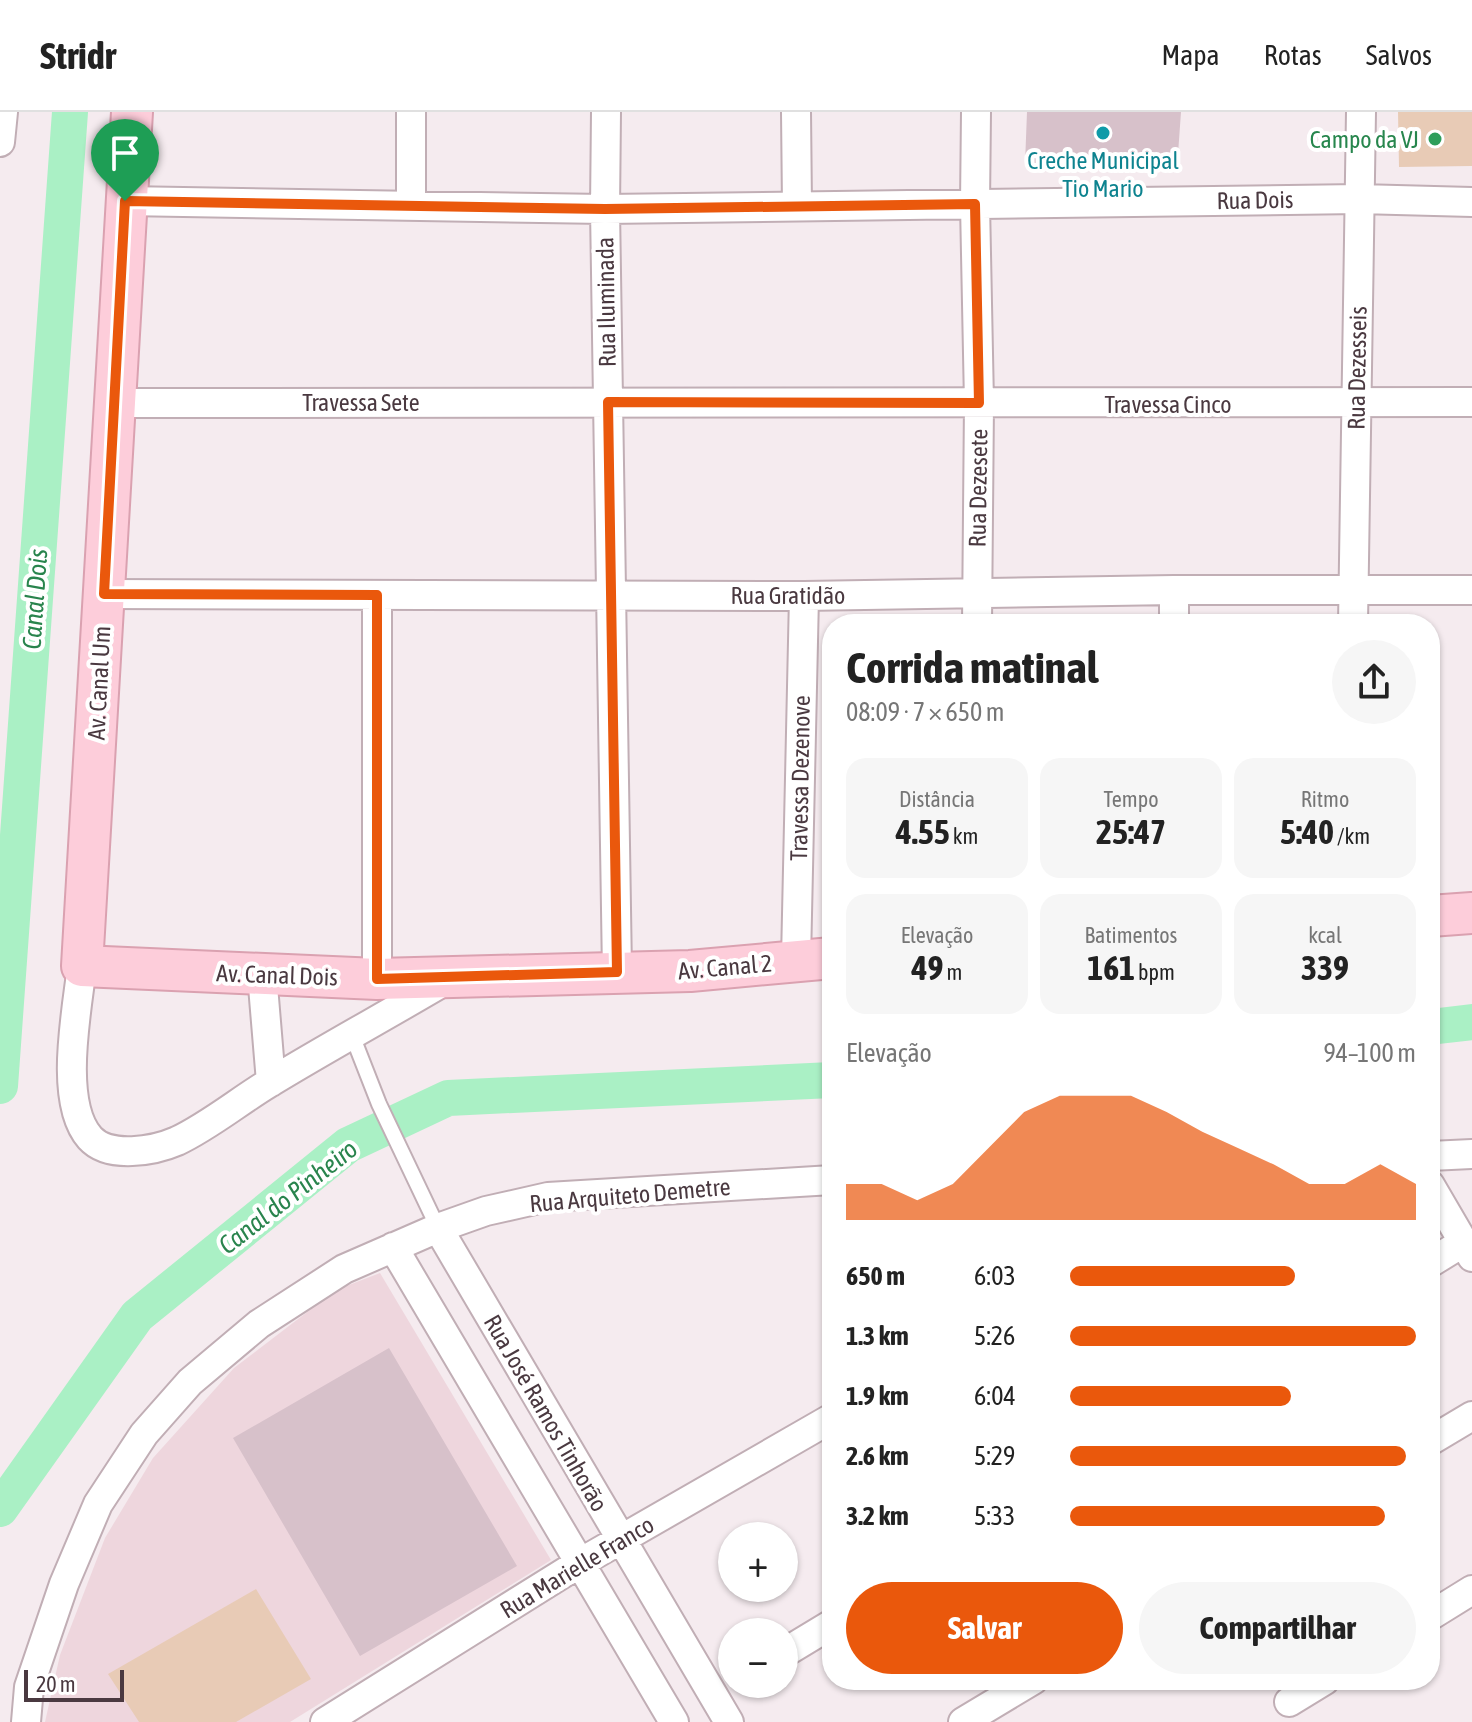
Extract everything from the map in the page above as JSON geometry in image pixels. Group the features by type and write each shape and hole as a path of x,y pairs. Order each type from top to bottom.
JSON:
{"street":[{"path":"0,142 3,112"},
{"name":"Av. Canal Um","path":"82,966 132,112"},
{"path":"411,112 411,205"},
{"name":"Rua Iluminada","path":"606,112 617,972"},
{"path":"796,112 797,205"},
{"name":"Rua Dezesete","path":"976,112 979,403 977,614"},
{"name":"Rua Dezesseis","path":"1353,614 1361,112"},
{"name":"Rua Dois","path":"125,201 605,209 1359,199 1472,202"},
{"name":"Travessa Cinco","path":"979,403 1472,402"},
{"name":"Travessa Sete","path":"114,403 979,403"},
{"path":"1174,590 1174,614"},
{"name":"Rua Gratidão","path":"104,594 804,596 1174,590 1472,590"},
{"path":"377,595 377,979"},
{"name":"Travessa Dezenove","path":"804,596 814,959"},
{"path":"1440,915 1472,913"},
{"name":"Av. Canal 2","path":"617,972 690,971 814,959"},
{"path":"82,966 73,1035 72,1081 76,1108 90,1138 104,1147 123,1150 147,1149 176,1141 453,977"},
{"name":"Av. Canal Dois","path":"82,966 377,979 617,972"},
{"path":"262,974 271,1082"},
{"path":"1440,1156 1472,1154"},
{"name":"Rua Arquiteto Demetre","path":"26,1722 29,1687 64,1584 98,1504 144,1434 190,1382 259,1324 344,1269 438,1228 486,1211 548,1197 822,1181"},
{"path":"1440,1202 1468,1250 1440,1260"},
{"name":"Rua José Ramos Tinhorão","path":"438,1228 620,1540 718,1683"},
{"name":"Rua José Ramos Tinhorão","path":"393,1247 672,1721"},
{"path":"1440,1435 1472,1416"},
{"name":"Rua Marielle Franco","path":"325,1722 578,1564 822,1424"},
{"path":"1440,1610 1472,1590"},
{"path":"798,1645 822,1630"},
{"path":"963,1722 1016,1690"},
{"path":"1289,1702 1309,1690"},
{"name":"Rua José Ramos Tinhorão","path":"724,1698 729,1722"}],"lane":[{"path":"352,1035 379,1104 438,1228"}],"shaded area":[{"name":"Campo da VJ","path":"1398,112 1472,112 1472,166 1399,167"},
{"path":"380,1273 551,1560 290,1722 45,1722 60,1655 105,1538 153,1458 234,1368 336,1290"},
{"path":"256,1589 311,1679 236,1722 139,1722 108,1674"}],"building":[{"name":"Creche Municipal Tio Mario","path":"1027,112 1181,112 1178,154 1025,164"},
{"path":"389,1348 517,1566 360,1656 233,1438"}],"waterway":[{"name":"Canal Dois","path":"0,1086 70,112"},
{"name":"Canal do Pinheiro","path":"1440,1026 1472,1022"},
{"name":"Canal do Pinheiro","path":"0,1509 137,1316 348,1145 448,1098 822,1080"}],"place":[{"name":"Creche Municipal Tio Mario","path":"1103,133"},
{"name":"Campo da VJ","path":"1435,139"}],"route":[{"path":"125,201 605,209 975,204 979,403 608,402 617,972 377,979 377,595 104,594 125,201"}]}
